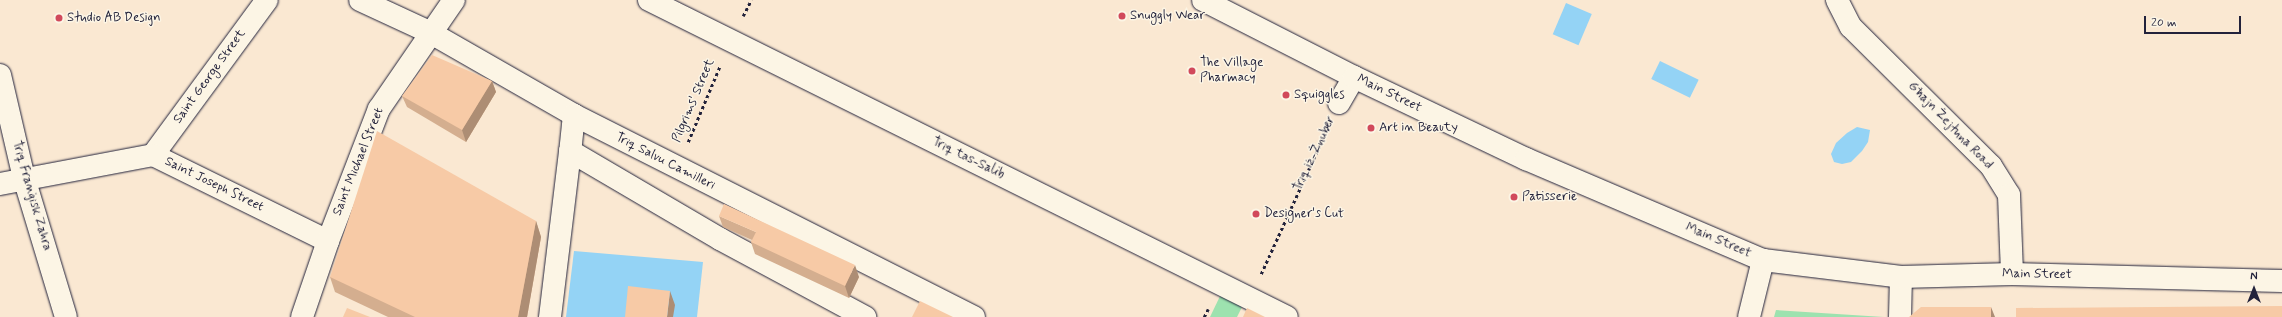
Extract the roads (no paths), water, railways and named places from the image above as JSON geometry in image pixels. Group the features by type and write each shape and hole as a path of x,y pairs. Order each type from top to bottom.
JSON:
{"street":[{"name":"Saint George Street","path":"153,155 266,0"},
{"name":"Triq Salvu Camilleri","path":"360,0 431,33 574,116 974,317"},
{"name":"Saint Michael Street","path":"302,317 328,241 379,109 454,0"},
{"name":"Triq tas-Salib","path":"649,0 730,42 1287,317"},
{"name":"Main Street","path":"1203,0 1354,77 1526,159 1762,260 1901,277 2012,274 2282,281"},
{"name":"Għajn Żejtuna Road","path":"1836,0 1851,27 1991,166 2009,195 2012,274"},
{"name":"Triq Franġisk Zahra","path":"0,75 24,178 66,317"},
{"name":"Triq iż-Żnuber","path":"1339,103 1354,77"},
{"path":"550,317 574,116"},
{"path":"570,151 720,239 865,317"},
{"name":"Saint Joseph Street","path":"0,184 24,178 153,155 328,241"},
{"path":"1749,317 1762,260"},
{"path":"1900,317 1901,277"}],"water":[{"path":"1566,3 1592,14 1578,45 1553,34"},
{"path":"1660,61 1699,80 1690,98 1651,79"},
{"path":"1857,127 1870,130 1868,142 1862,151 1851,162 1842,164 1834,162 1831,154 1836,143 1847,133"},
{"path":"574,251 703,262 697,317 566,317"}],"place":[{"name":"Snuggly Wear","path":"1122,16"},
{"name":"Studio AB Design","path":"59,18"},
{"name":"The Village Pharmacy","path":"1192,71"},
{"name":"Squiggles","path":"1286,95"},
{"name":"Art in Beauty","path":"1371,128"},
{"name":"Patisserie","path":"1514,197"},
{"name":"Designer's Cut","path":"1256,214"}]}
